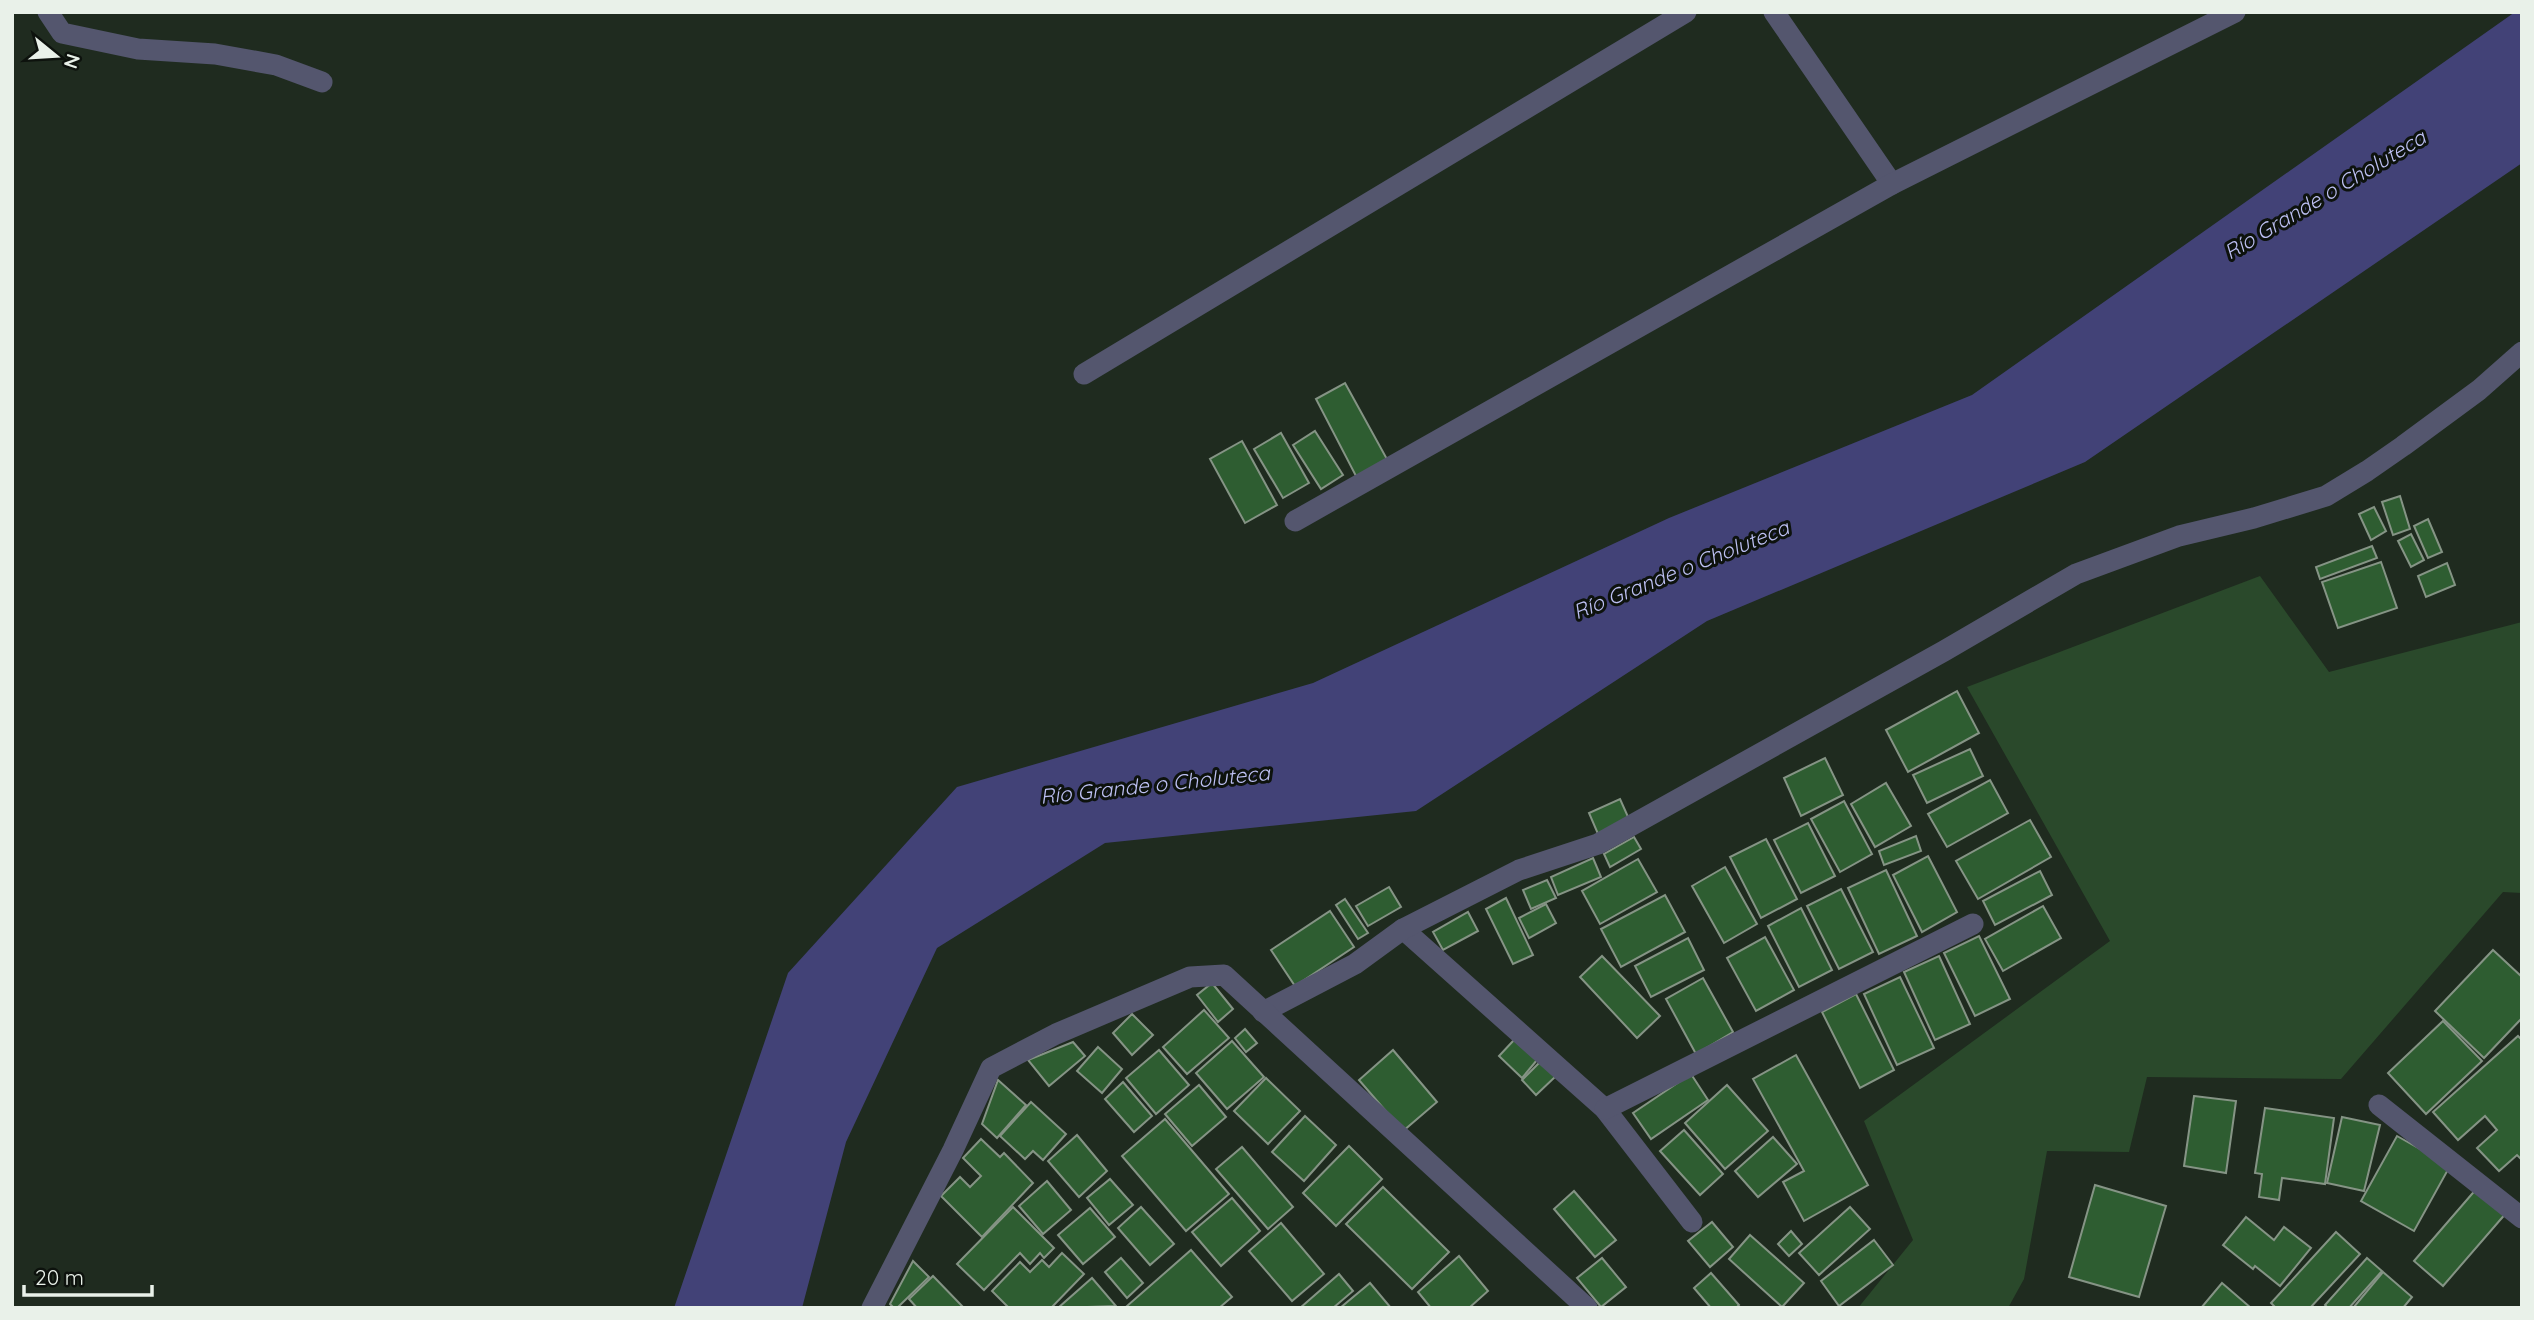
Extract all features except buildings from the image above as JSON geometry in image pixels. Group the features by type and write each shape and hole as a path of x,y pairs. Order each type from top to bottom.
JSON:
{"street":[{"path":"48,12 62,33 138,49 215,54 276,65 322,82"},
{"path":"1084,374 1686,12"},
{"path":"1774,12 1892,184"},
{"path":"1295,522 1892,184 2235,12"},
{"path":"1263,1012 1355,964 1404,929 1518,870 1598,844 1944,651 2076,574 2179,536 2255,518 2326,496 2403,446 2479,390 2522,352"},
{"path":"1605,1109 1973,924"},
{"path":"1404,929 1605,1109 1692,1222"},
{"path":"872,1308 953,1150 991,1068 1056,1034 1190,977 1224,975 1587,1308"},
{"path":"2379,1105 2522,1218"}],"green space":[{"path":"2260,576 2329,672 2522,622 2522,893 2503,892 2341,1079 2147,1077 2129,1152 2047,1151 2024,1279 2008,1308 1858,1308 1913,1240 1864,1121 2110,941 1967,687"}],"water":[{"name":"Río Grande o Choluteca","path":"2515,12 2522,12 2522,163 2085,462 1707,621 1416,811 1105,843 937,948 846,1142 802,1308 674,1308 788,973 957,787 1313,683 1669,518 1972,395"}]}
